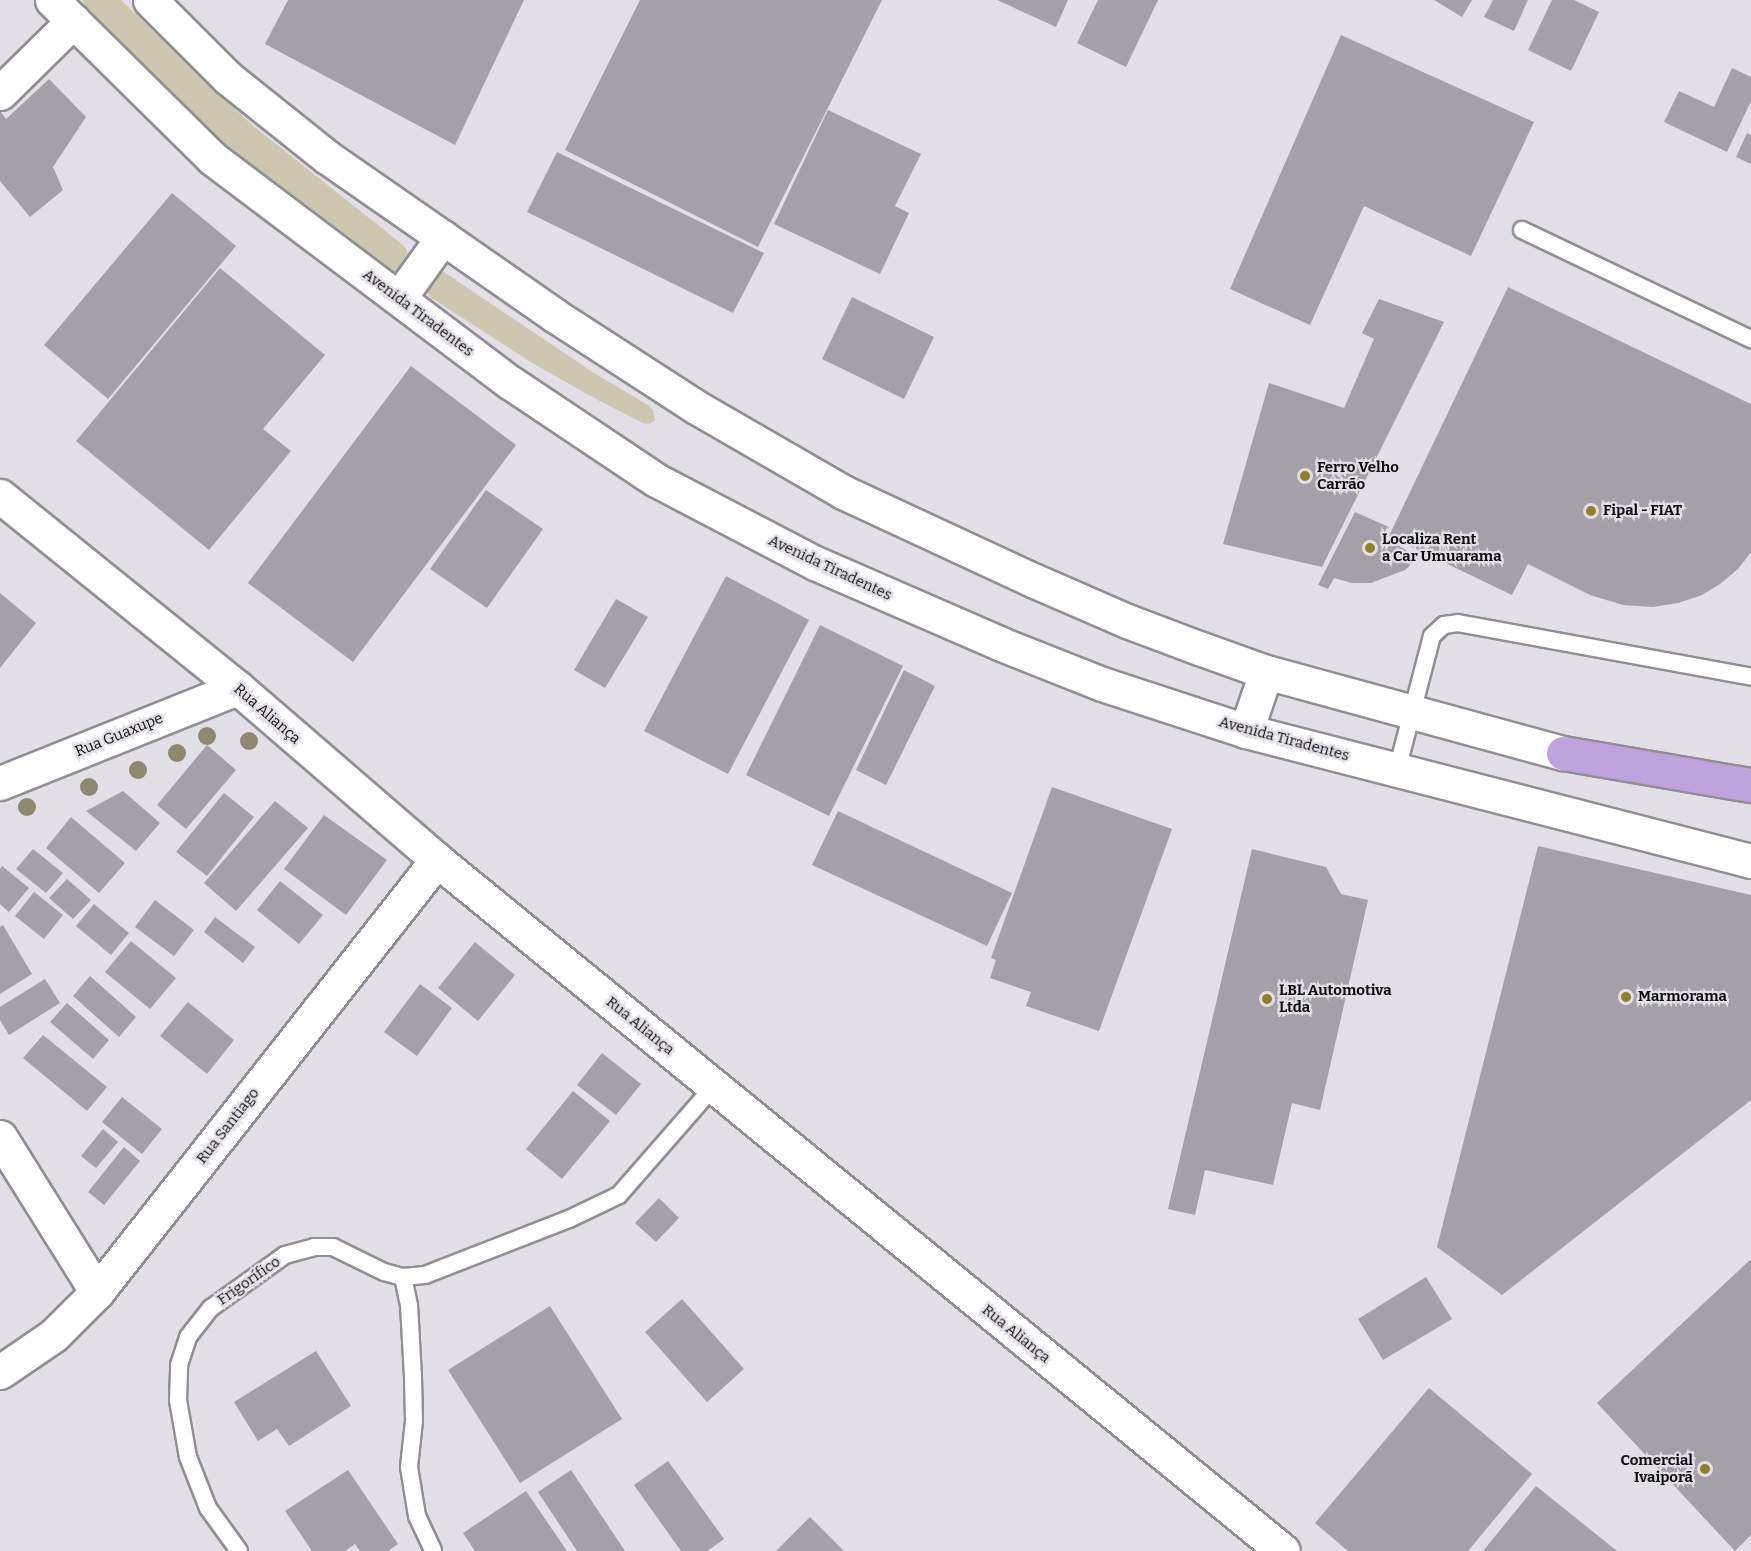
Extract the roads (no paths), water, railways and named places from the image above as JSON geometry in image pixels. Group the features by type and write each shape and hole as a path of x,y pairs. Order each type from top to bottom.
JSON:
{"highway":[{"path":"1563,753 1751,764"},
{"path":"1563,753 1751,785"}],"main road":[{"path":"150,0 228,78 327,157 554,315 696,407 843,492 1117,616 1266,672 1563,753"},
{"path":"0,93 63,10"},
{"name":"Avenida Tiradentes","path":"63,10 213,158 511,383 637,467 748,529 815,563 1001,644 1102,684 1246,731 1751,861"},
{"path":"399,298 443,237"},
{"name":"Rua Aliança","path":"0,496 238,688 437,860 1283,1551"},
{"path":"1246,731 1266,672"},
{"name":"Rua Guaxupe","path":"0,783 238,688"},
{"name":"Rua Santiago","path":"0,1372 54,1335 97,1292 437,860"},
{"path":"0,1137 14,1178 97,1292"}],"lane":[{"path":"1522,230 1751,339"},
{"path":"1397,770 1432,636 1444,625 1458,623 1751,677"},
{"name":"Frigorífico","path":"239,1551 208,1508 188,1457 178,1400 179,1365 188,1337 211,1308 285,1255 314,1247 333,1247 384,1272 403,1277 425,1275 569,1219 619,1195 714,1086"},
{"path":"403,1277 409,1305 413,1377 414,1421 409,1467 417,1516 433,1551"}],"place":[{"name":"Ferro Velho Carrão","path":"1305,476"},
{"name":"Fipal - FIAT","path":"1591,511"},
{"name":"Localiza Rent a Car Umuarama","path":"1370,548"},
{"name":"Marmorama","path":"1626,997"},
{"name":"LBL Automotiva Ltda","path":"1267,999"},
{"name":"Comercial Ivaiporã","path":"1705,1469"}]}
